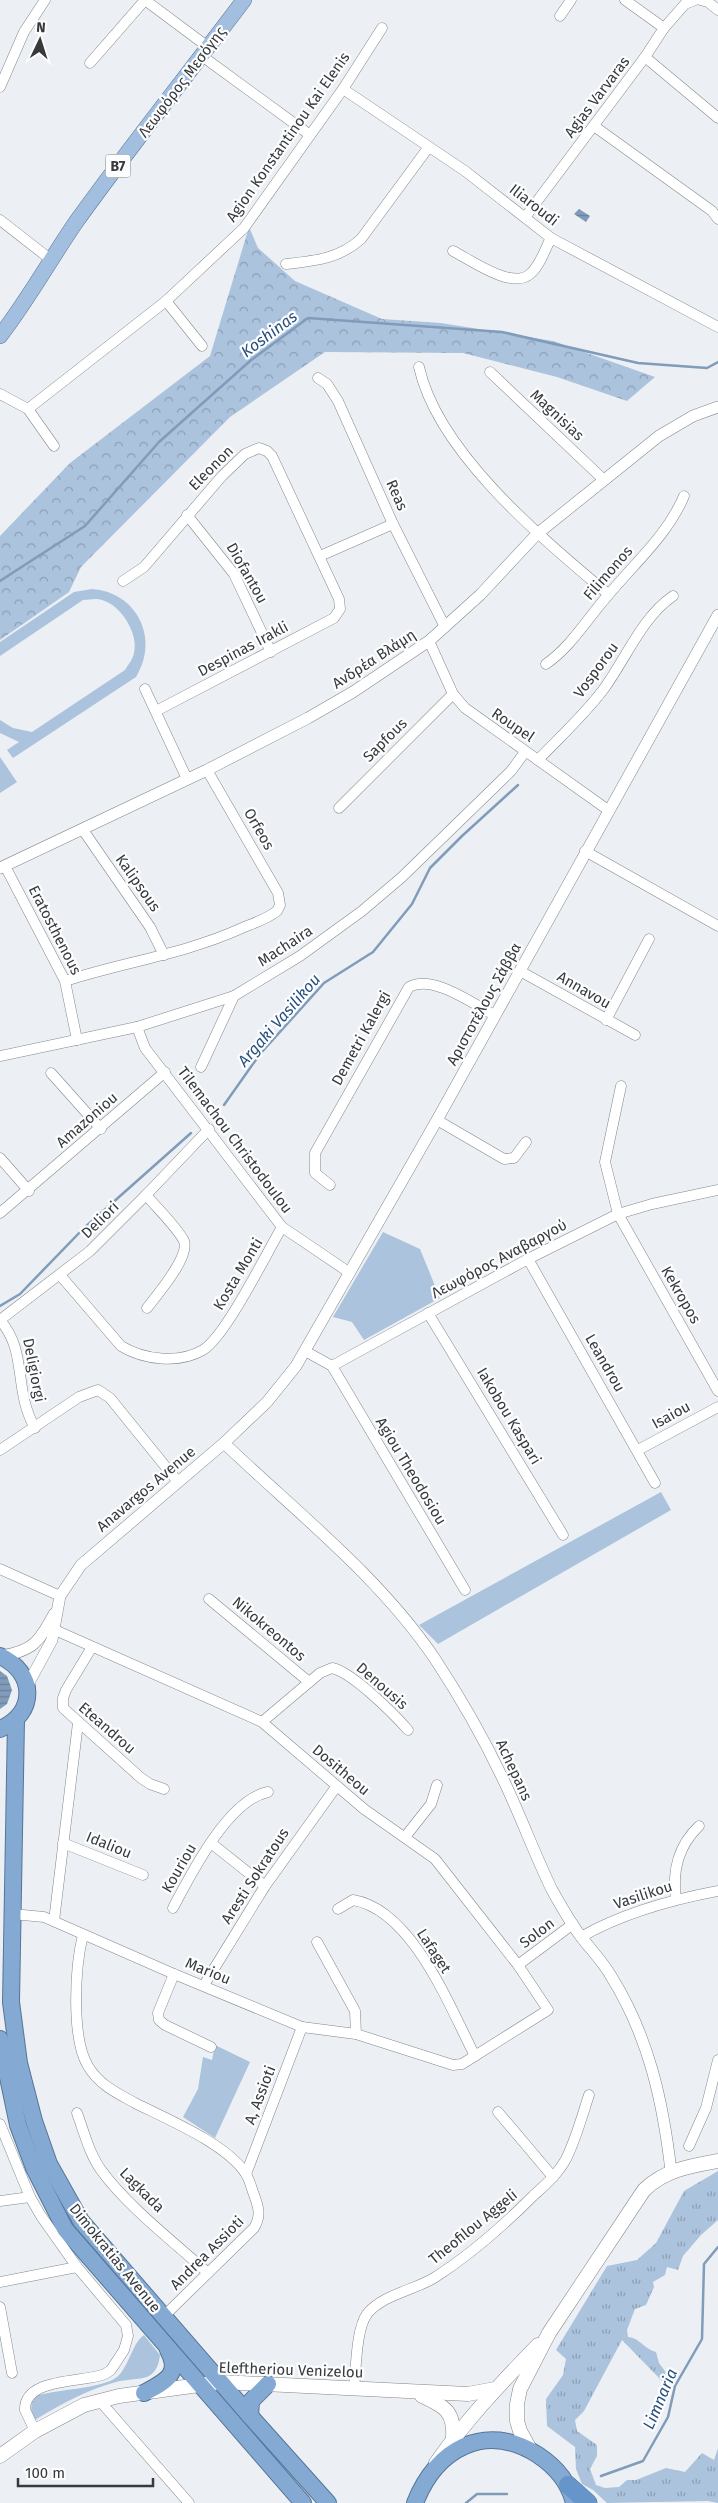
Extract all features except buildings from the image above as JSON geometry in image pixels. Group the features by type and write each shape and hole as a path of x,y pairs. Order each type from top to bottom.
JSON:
{"highway":[{"path":"0,1656 13,1662 22,1673 27,1686 25,1706 16,1720 0,1730"},
{"name":"Dimokratias Avenue","path":"16,1720 11,2002 19,2063 32,2113 49,2164 81,2221 163,2317 328,2503"},
{"name":"Dimokratias Avenue","path":"0,2039 18,2125 49,2202 65,2229 303,2503"},
{"path":"144,2393 166,2381 173,2371 174,2361 164,2342"},
{"path":"250,2416 251,2401 268,2384"},
{"path":"415,2503 433,2468 462,2448 484,2441 509,2441 531,2451 550,2464 568,2485 588,2503"},
{"path":"568,2485 574,2503"}],"main road":[{"name":"Λεωφόρος Μεσόγης","path":"0,336 18,312 50,259 103,186 244,0"},
{"path":"531,2451 520,2431 517,2404 520,2389 549,2334 644,2190 655,2180 671,2172 718,2161"},
{"path":"433,2468 453,2439 495,2389 549,2334"},
{"name":"Eleftheriou Venizelou","path":"0,2456 34,2431 84,2405 99,2400 220,2382 354,2388 416,2393 468,2394 495,2389"},
{"name":"Eleftheriou Venizelou","path":"416,2393 435,2401 446,2410 452,2420 453,2439"}],"street":[{"path":"0,87 24,32 45,0"},
{"path":"90,63 145,0 205,52 310,135"},
{"path":"560,16 571,0"},
{"path":"625,0 664,28"},
{"name":"Agias Varvaras","path":"526,216 645,57 664,28 686,4 695,0"},
{"path":"700,0 708,2 718,10"},
{"name":"Agion Konstantinou Kai Elenis","path":"28,410 166,301 244,228 343,89 382,28"},
{"path":"645,57 718,118"},
{"name":"Iliaroudi","path":"343,89 526,216 551,238 718,327"},
{"path":"594,126 712,211 718,219"},
{"path":"286,264 325,259 351,248 361,239 428,148"},
{"path":"0,220 50,259"},
{"path":"453,251 507,278 522,279 534,270 551,238"},
{"path":"166,301 202,346"},
{"path":"418,367 425,388 454,441 470,462 537,534 608,594"},
{"name":"Magnisias","path":"490,372 604,480"},
{"name":"Reas","path":"318,378 327,384 338,401 393,524 444,627"},
{"path":"0,394 28,410 54,446"},
{"name":"Ανδρέα Βλάμη","path":"2,867 207,770 308,718 353,692 429,641 480,595 537,534 659,436 693,416 718,406"},
{"name":"Eleonon","path":"123,581 144,567 187,515 222,476 245,454 253,449 263,449 272,456 336,591 340,609"},
{"name":"Filimonos","path":"546,664 570,643 608,594 670,524 684,496"},
{"name":"Diofantou","path":"187,515 234,574 271,652"},
{"path":"320,556 393,524"},
{"name":"Vosporou","path":"538,760 602,692 655,609 673,596"},
{"name":"Despinas Irakli","path":"156,711 334,618 340,609"},
{"name":"Αριστοτέλους Σάββα","path":"267,1402 287,1380 350,1273 718,614"},
{"name":"Roupel","path":"429,641 458,702 476,718 608,810"},
{"path":"144,689 188,779"},
{"name":"Sapfous","path":"339,808 453,694"},
{"name":"Machaira","path":"0,1056 137,1027 234,996 300,956 362,912 402,877 511,771 526,752"},
{"name":"Orfeos","path":"164,955 227,935 271,916 280,905 278,893 207,770"},
{"name":"Kalipsous","path":"83,830 150,926 164,955"},
{"path":"585,851 718,926"},
{"name":"Eratosthenous","path":"2,867 65,981 77,1040"},
{"path":"606,1020 649,939"},
{"path":"65,981 113,966 164,955"},
{"name":"Annavou","path":"520,971 635,1035"},
{"name":"Demetri Kalergi","path":"330,1185 318,1178 315,1173 315,1153 409,986 424,982 436,984 494,1015"},
{"path":"201,1067 234,996"},
{"name":"Tilemachou Christodoulou","path":"137,1027 145,1048 209,1128 282,1227 350,1273"},
{"name":"Amazoniou","path":"0,1213 101,1129 165,1072"},
{"path":"51,1073 101,1129"},
{"name":"Kekropos","path":"621,1086 605,1162 618,1214 718,1391"},
{"path":"437,1120 504,1159 514,1158 526,1142"},
{"name":"Deliori","path":"0,1320 90,1250 146,1196 209,1128"},
{"path":"0,1158 28,1191"},
{"name":"Λεωφόρος Αναβαργού","path":"332,1366 528,1259 618,1214 652,1204 718,1190"},
{"path":"146,1196 182,1238 185,1248 182,1259 147,1308"},
{"name":"Kosta Monti","path":"60,1275 111,1337 121,1346 132,1353 168,1358 185,1356 203,1350 218,1335 282,1227"},
{"name":"Leandrou","path":"528,1259 655,1483"},
{"name":"Iakobou Kaspari","path":"428,1313 563,1535"},
{"name":"Deligiorgi","path":"0,1320 10,1332 16,1344 22,1395 28,1417 35,1428"},
{"path":"305,1351 332,1366"},
{"name":"Agiou Theodosiou","path":"332,1366 465,1590"},
{"path":"0,1450 79,1397 93,1391 102,1392 110,1398 178,1482"},
{"name":"Anavargos Avenue","path":"27,1686 47,1650 55,1630 60,1596 81,1565 224,1443 267,1402"},
{"name":"Isaiou","path":"638,1450 718,1407"},
{"name":"Achepans","path":"224,1443 356,1566 434,1658 485,1743 552,1890 581,1937 611,1976 640,2034 660,2096 671,2172"},
{"path":"0,1569 60,1596"},
{"name":"Nikokreontos","path":"209,1599 309,1682"},
{"name":"Anavargos Avenue","path":"0,1656 30,1648 41,1639 57,1608"},
{"name":"Dositheou","path":"55,1630 197,1691 262,1722 336,1787 405,1837 444,1869 518,1966 548,2010 475,2056"},
{"name":"Eteandrou","path":"92,1647 63,1698 63,1708 146,1781 164,1789"},
{"name":"Denousis","path":"262,1722 309,1682 328,1669 338,1669 391,1712 408,1730"},
{"path":"54,1921 78,1723"},
{"path":"405,1837 432,1804 437,1785"},
{"name":"Aresti Sokratous","path":"204,1985 265,1886 336,1787"},
{"name":"Kouriou","path":"173,1908 198,1859 211,1843 244,1803 258,1794 268,1792"},
{"path":"676,1899 675,1868 686,1840 699,1826"},
{"name":"Idaliou","path":"63,1843 143,1876"},
{"name":"Kouriou","path":"211,1843 265,1886"},
{"name":"Vasilikou","path":"581,1937 611,1921 676,1899 718,1891"},
{"name":"Lafaget","path":"338,1909 353,1900 367,1903 382,1913 409,1938 422,1956 475,2056"},
{"name":"Mariou","path":"12,1914 37,1915 54,1921 174,1974 302,2026 356,2034 456,2065 475,2056"},
{"name":"Solon","path":"518,1966 573,1924"},
{"path":"83,1935 77,1965 78,2034 79,2045 88,2067 97,2080 110,2090 198,2134 225,2153 246,2174"},
{"path":"317,1942 355,2011 356,2034"},
{"path":"174,1974 158,2012 159,2020 211,2047"},
{"name":"A, Assioti","path":"246,2174 302,2026"},
{"path":"689,2146 706,2108 718,2060"},
{"name":"Theofilou Aggeli","path":"354,2388 362,2325 372,2309 446,2270 510,2219 553,2177 565,2161 574,2142 589,2095"},
{"path":"498,2112 553,2177"},
{"name":"Lagkada","path":"77,2113 90,2150 101,2170 126,2198 208,2274"},
{"path":"0,2124 30,2197 77,2267 123,2319 128,2331 127,2342 118,2361 105,2374 39,2388 30,2394 25,2410 34,2431"},
{"name":"Andrea Assioti","path":"163,2317 254,2228 259,2215 258,2205 246,2174"},
{"path":"0,2201 30,2197"},
{"path":"0,2282 77,2267"},
{"path":"0,2306 12,2373"},
{"path":"99,2400 189,2503"}],"green space":[{"path":"249,227 258,248 295,281 382,319 441,323 553,341 655,377 627,401 557,377 463,353 325,352 230,417 81,567 69,592 0,640 0,536 70,463 210,356"},
{"path":"92,589 108,592 121,599 132,608 140,620 146,648 143,662 136,677 13,758 7,750 19,742 0,733 0,720 13,728 32,732 125,670 133,657 134,637 127,621 109,603 95,599 83,600 0,656 0,642 74,592"},
{"path":"0,757 17,782 0,793"},
{"path":"383,1232 420,1249 440,1298 364,1340 352,1322 333,1317"},
{"path":"661,1492 671,1510 438,1644 419,1625"},
{"path":"215,2045 250,2062 215,2138 183,2117 198,2089 203,2057 212,2060"},
{"path":"718,2171 718,2220 701,2235 683,2256 678,2270 667,2267 665,2275 653,2282 654,2287 646,2305 635,2309 627,2330 628,2337 636,2339 648,2349 656,2352 659,2363 670,2378 663,2382 622,2340 584,2411 575,2420 577,2431 597,2445 597,2456 590,2469 596,2485 605,2488 619,2487 627,2480 636,2480 666,2468 685,2472 702,2453 714,2460 718,2448 718,2503 708,2501 607,2503 593,2490 582,2484 576,2469 575,2447 547,2426 546,2399 563,2375 566,2359 556,2350 607,2266 637,2260 656,2243 684,2191"},
{"path":"144,2335 160,2355 159,2362 153,2373 147,2377 120,2381 84,2393 35,2420 31,2412 32,2400 36,2396 110,2381 121,2373 136,2344"}],"shaded area":[{"path":"579,209 590,216 586,222 574,214"},
{"path":"0,1671 7,1676 12,1690 7,1704 0,1709"}],"waterway":[{"name":"Koshinas","path":"0,581 85,526 159,442 250,361 308,318 502,332 638,363 707,368 718,362"},
{"name":"Argaki Vasilikou","path":"224,1105 260,1054 324,983 373,952 412,904 430,868 518,785"},
{"name":"Argaki Vasilikou","path":"0,1306 20,1294 83,1229 191,1133"},
{"name":"Limnaria","path":"601,2476 643,2461 668,2417 675,2386 702,2339 704,2264 718,2247"},
{"name":"Limnaria","path":"466,2503 477,2494 507,2494"}]}
